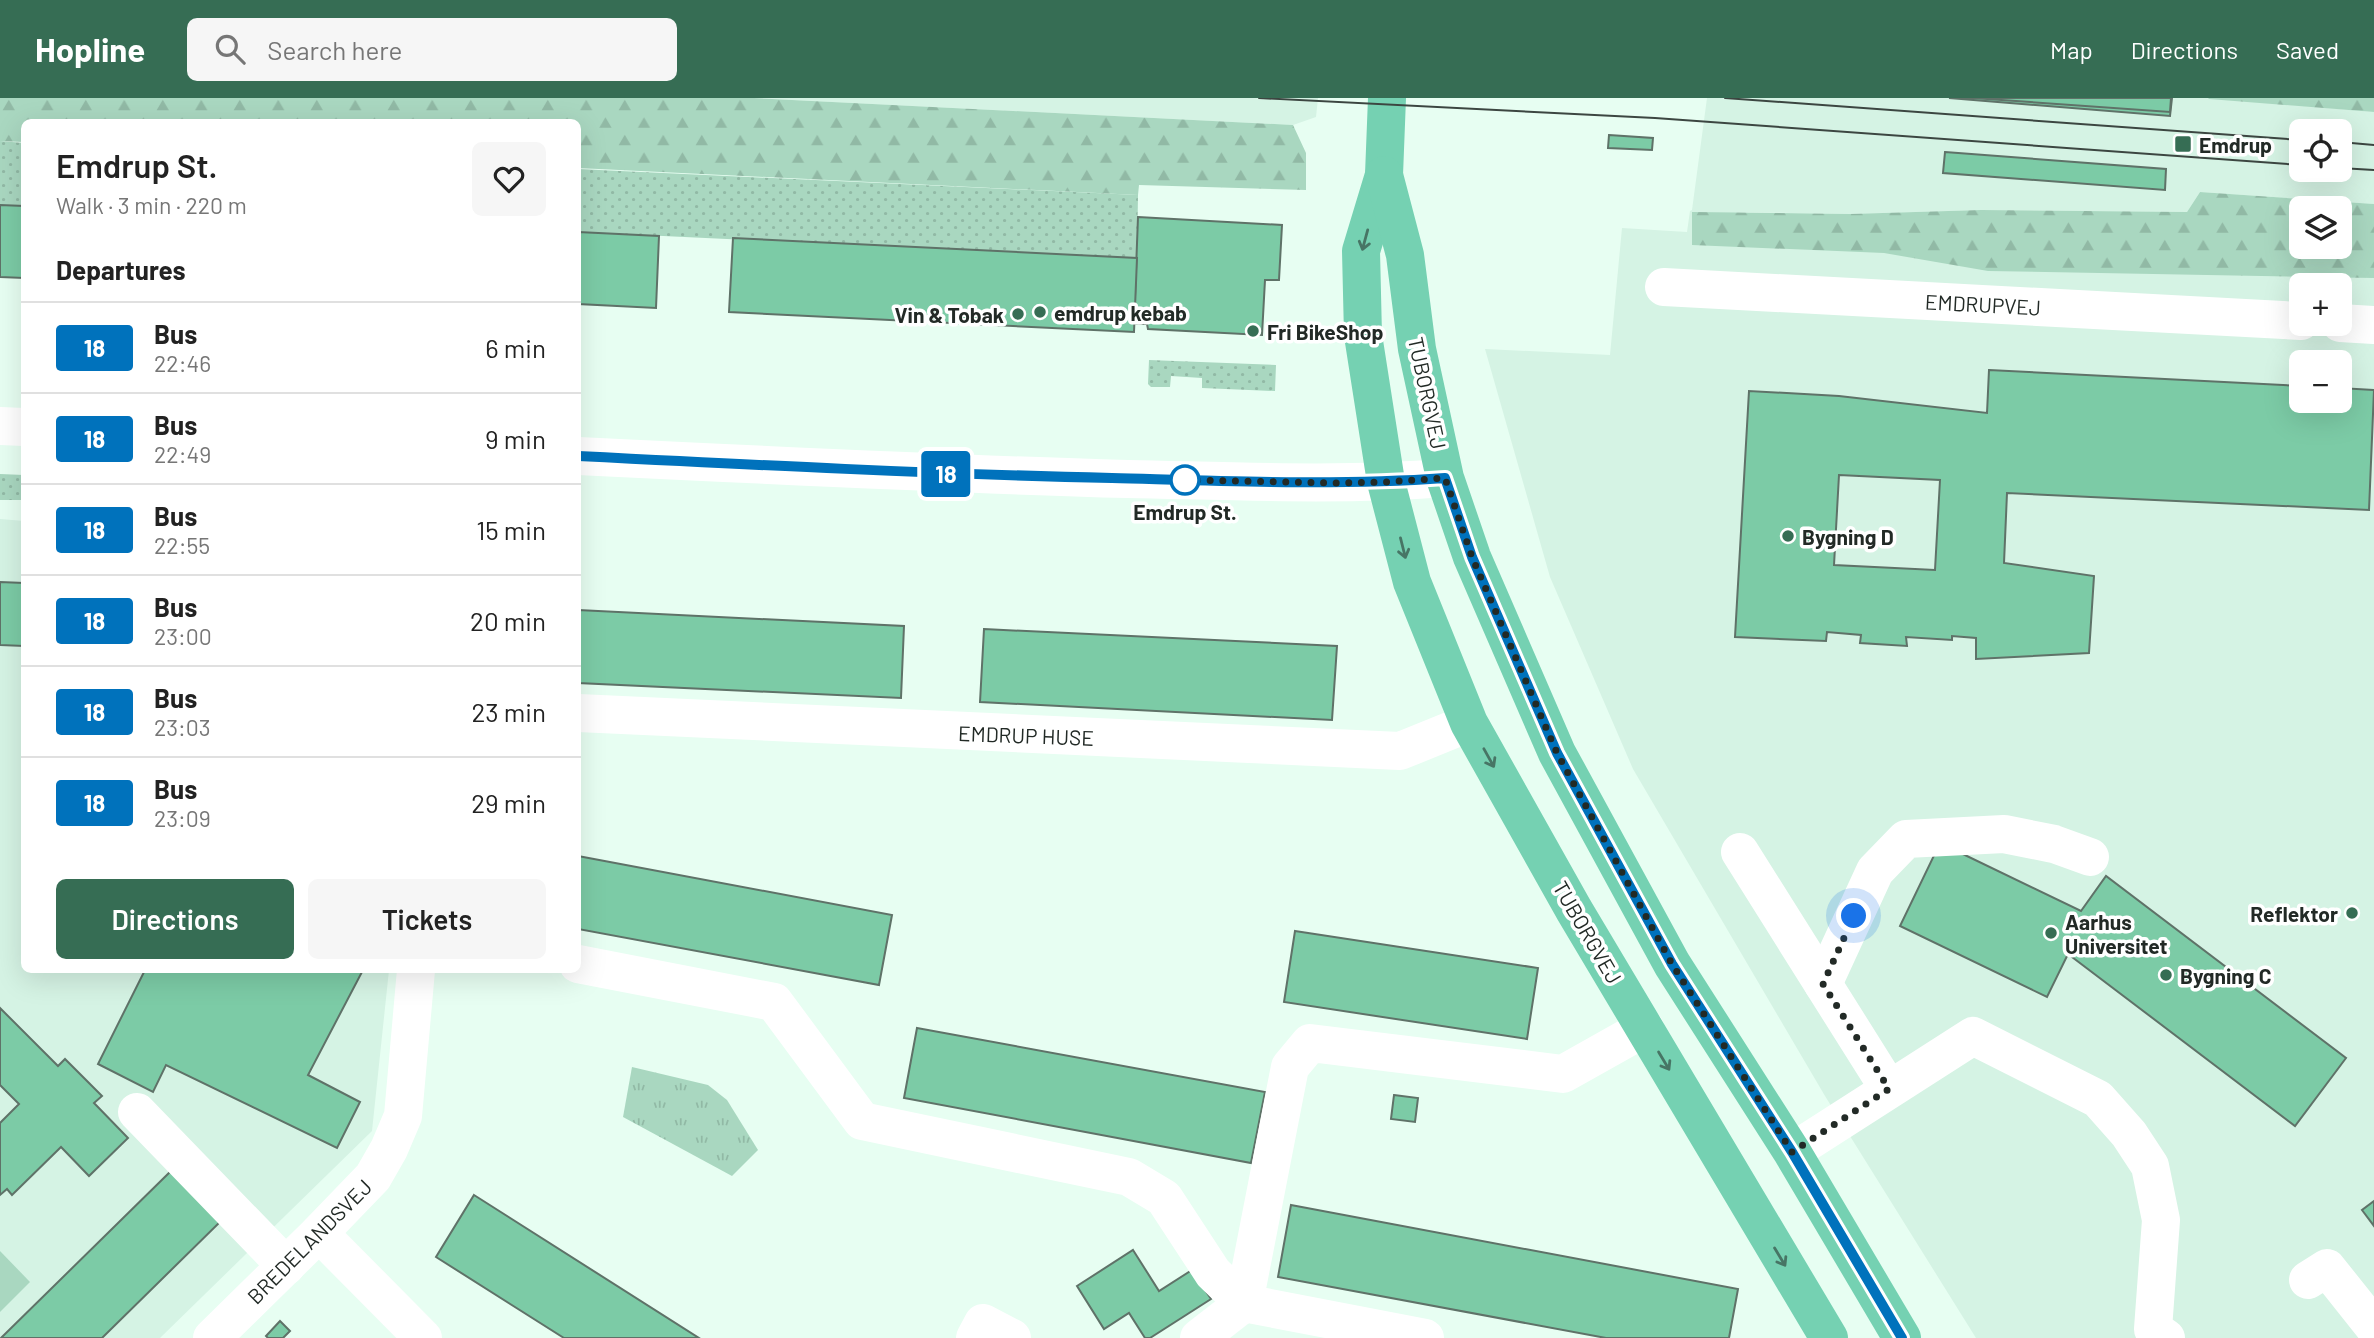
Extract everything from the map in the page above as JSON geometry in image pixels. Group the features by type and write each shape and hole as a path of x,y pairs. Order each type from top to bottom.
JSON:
{"main road":[{"name":"TUBORGVEJ","path":"1387,98 1384,175 1361,251 1365,355 1386,482 1412,582 1469,723 1574,910 1829,1338"},
{"name":"TUBORGVEJ","path":"1384,175 1405,255 1417,349 1445,478 1472,557 1557,753 1672,964 1792,1152 1902,1338"}],"street":[{"name":"EMDRUPVEJ","path":"1664,287 2289,320"},
{"path":"2352,324 2374,325"},
{"path":"0,426 21,428"},
{"path":"581,456 931,474 1317,483 1445,478"},
{"name":"EMDRUP HUSE","path":"581,712 1400,751 1469,723"},
{"path":"1823,984 1875,871 1906,839 2004,834 2054,844 2090,858"},
{"path":"1740,852 1889,1089"},
{"path":"581,965 774,1002 862,1121 1129,1177 1164,1198 1213,1273 1244,1303 1425,1338"},
{"name":"BREDELANDSVEJ","path":"212,1338 373,1177 389,1150 403,1116 415,973"},
{"path":"1199,1338 1244,1303 1290,1067 1310,1043 1563,1074 1645,1028"},
{"path":"1792,1152 1973,1036 2098,1099 2129,1134 2150,1167 2161,1220 2153,1329 2166,1338"},
{"path":"137,1112 286,1266"},
{"path":"319,1233 423,1338"},
{"path":"2308,1280 2328,1268 2374,1327"},
{"path":"975,1338 982,1323 1012,1338"}],"shaded area":[{"path":"754,98 1318,98 1316,117 1293,125"},
{"name":"Aarhus Universitet","path":"1707,98 2208,98 2374,112 2374,204 2352,202 2352,196 2289,196 2289,198 2200,192 2187,212 1733,212 2289,248 2289,259 2352,259 2352,252 2374,253 2374,1338 1976,1338 1825,1096 1633,769 1550,577 1485,349 1610,355 1622,228 1687,232"},
{"path":"0,519 21,521 21,973 389,973 372,1131 160,1338 0,1338"}],"green space":[{"path":"0,98 754,98 1293,125 1306,153 1306,190 1139,185 1138,195 581,168 581,119 21,119 21,142 0,141"},
{"path":"2374,98 2374,112 2209,99"},
{"path":"0,141 21,143 21,206 0,205"},
{"path":"581,169 1138,195 1137,258 581,232"},
{"path":"2200,192 2289,198 2289,259 2352,259 2352,202 2374,204 2374,278 2352,278 2352,273 2289,273 2289,276 1988,271 1884,253 1692,245 1692,212 1850,214 1981,210 2187,212"},
{"path":"1149,360 1276,365 1275,391 1202,388 1202,378 1171,376 1170,387 1151,387 1148,384"},
{"path":"0,474 21,475 21,500 0,500"},
{"path":"632,1067 708,1085 727,1100 758,1150 732,1176 623,1117"},
{"path":"0,1251 30,1282 0,1312"}],"building":[{"path":"1949,98 2172,98 2170,116"},
{"path":"1973,98 2171,98 2170,112"},
{"path":"1609,135 1653,138 1652,150 1608,148"},
{"path":"1945,152 2166,169 2165,190 1943,173"},
{"path":"0,205 21,206 21,278 0,277"},
{"path":"1138,217 1282,225 1279,280 1265,280 1262,335 1148,329 1147,324 1134,323"},
{"path":"581,232 659,236 656,308 581,304"},
{"path":"733,238 1137,258 1134,332 729,312"},
{"name":"Bygning D","path":"1989,370 2289,385 2289,413 2352,413 2352,389 2374,390 2369,510 2007,493 2004,563 2094,576 2089,653 1976,659 1976,638 1952,636 1952,640 1906,637 1907,646 1860,643 1861,635 1827,632 1826,641 1735,637 1749,391 1839,396 1987,413","holes":["1839,475 1940,480 1935,570 1834,565"]},
{"path":"0,582 21,583 21,646 0,645"},
{"path":"581,610 904,626 901,698 581,683"},
{"path":"984,629 1337,646 1332,720 980,702"},
{"name":"Bygning C","path":"1940,843 2081,911 2106,876 2346,1058 2295,1126 2068,954 2047,997 1900,926"},
{"path":"581,857 892,915 879,985 581,930"},
{"path":"1295,931 1538,968 1527,1039 1284,1002"},
{"path":"144,973 361,973 308,1075 360,1102 337,1148 166,1065 153,1092 98,1064"},
{"path":"0,1008 58,1066 65,1059 102,1096 94,1103 128,1138 89,1176 61,1147 12,1195 7,1189 0,1195 0,1123 19,1104 0,1085"},
{"path":"917,1028 1265,1092 1251,1163 904,1098"},
{"path":"1394,1095 1418,1098 1415,1122 1391,1119"},
{"path":"173,1169 223,1219 102,1338 1,1338"},
{"path":"474,1195 699,1338 564,1338 436,1257"},
{"path":"2374,1201 2374,1226 2362,1210"},
{"path":"1291,1205 1738,1289 1729,1338 1606,1338 1278,1277"},
{"path":"1133,1250 1159,1291 1192,1270 1211,1299 1150,1338 1145,1338 1129,1313 1104,1329 1077,1286"},
{"path":"280,1321 290,1331 283,1338 268,1338 266,1336"}],"tram line":[{"path":"1259,98 1655,118 2289,164"},
{"path":"1725,98 2289,139"},
{"path":"2352,143 2374,145"},
{"path":"2352,169 2374,170"}],"bus line":[{"name":"18","path":"581,456 957,475 1317,483 1445,478 1472,557 1557,753 1672,964 1738,1064 1902,1338"}],"place":[{"name":"Emdrup","path":"2183,144"},
{"name":"emdrup kebab","path":"1040,312"},
{"name":"Vin & Tobak","path":"1018,314"},
{"name":"Fri BikeShop","path":"1253,331"},
{"name":"Emdrup St.","path":"1185,480"},
{"name":"Bygning D","path":"1788,536"},
{"name":"Reflektor","path":"2352,913"},
{"name":"Aarhus Universitet","path":"2051,933"},
{"name":"Bygning C","path":"2166,975"}],"route":[{"path":"1185,480 1340,483 1445,478 1472,557 1557,753 1672,964 1792,1152 1889,1089 1823,984 1854,916"}]}
